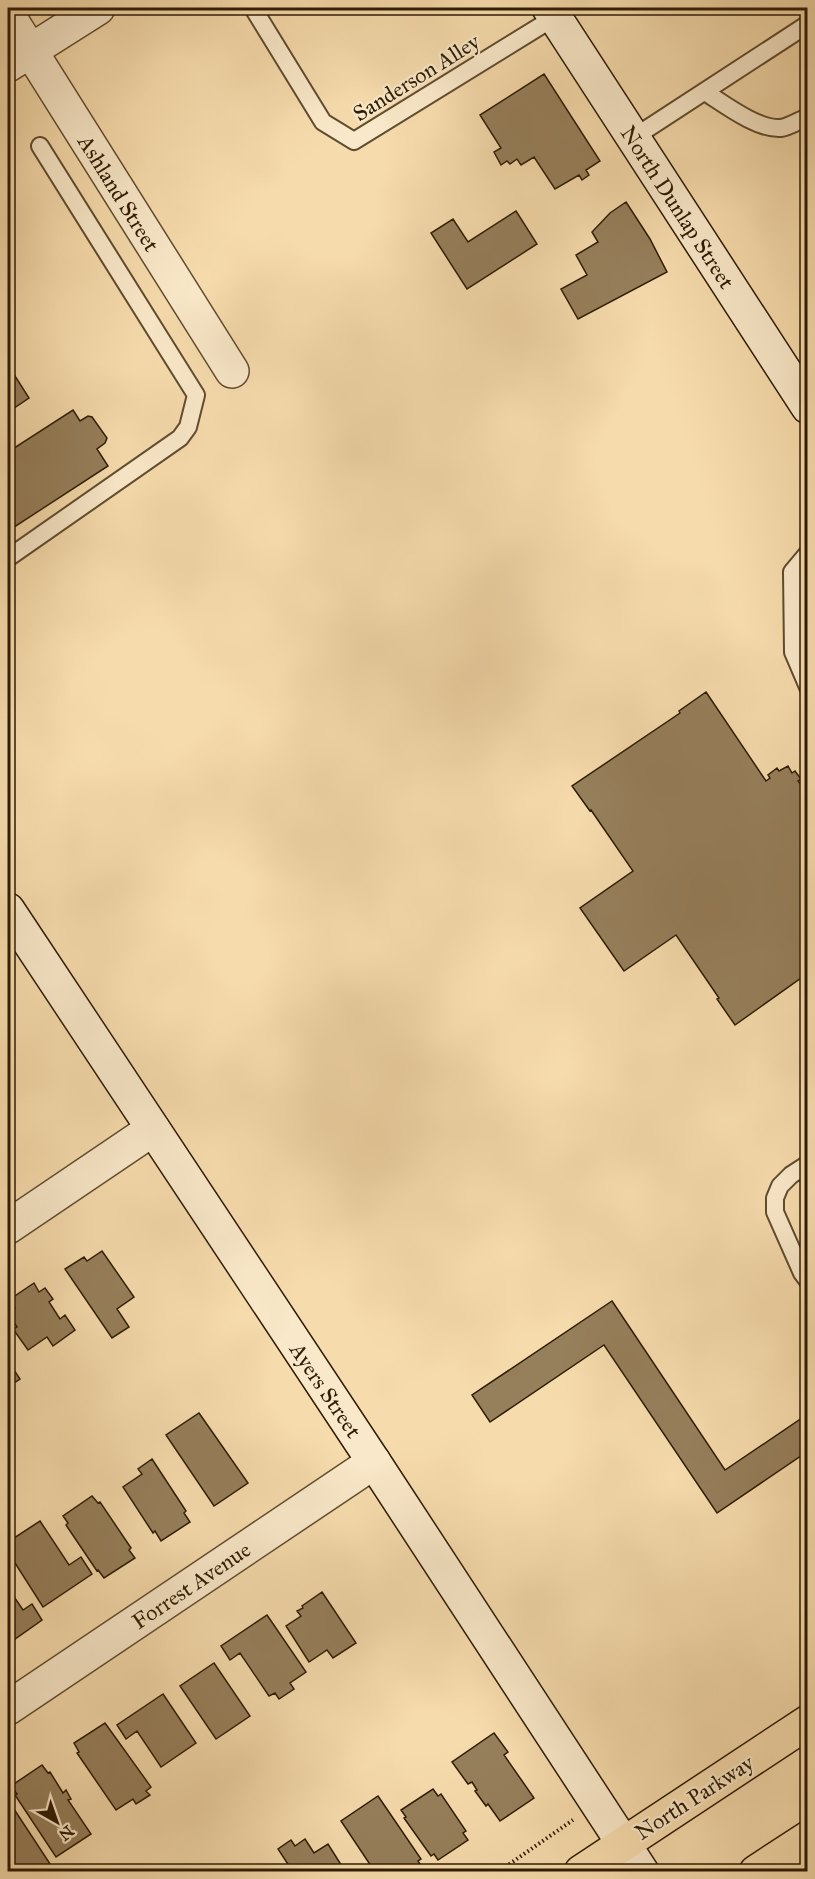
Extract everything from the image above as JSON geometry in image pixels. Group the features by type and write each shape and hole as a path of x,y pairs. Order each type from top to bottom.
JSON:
{"main road":[{"name":"North Parkway","path":"581,1872 807,1722"},
{"path":"756,1872 807,1838"}],"street":[{"path":"19,58 98,8"},
{"name":"North Dunlap Street","path":"552,12 807,407"},
{"name":"Ashland Street","path":"8,15 19,58 231,371"},
{"name":"Ayers Street","path":"8,910 374,1462 642,1872"},
{"path":"8,1227 153,1129"},
{"name":"Forrest Avenue","path":"8,1708 374,1462"}],"lane":[{"name":"Sanderson Alley","path":"253,8 323,122 354,141 552,12"},
{"path":"633,138 807,24"},
{"path":"705,92 760,124 782,128 807,117"},
{"path":"8,558 180,438 188,427 196,394 40,146"},
{"path":"807,554 792,572 792,579 793,652 807,687"},
{"path":"807,1164 780,1186 775,1198 775,1212 807,1281"}],"path":[{"path":"498,1872 575,1818"}],"building":[{"path":"544,74 600,161 586,170 589,175 582,180 579,175 555,189 534,157 521,165 517,159 510,164 507,161 501,165 494,152 501,148 480,115"},
{"path":"626,202 650,239 667,272 578,319 561,289 587,275 576,255 598,242 592,232 610,213"},
{"path":"516,211 537,244 467,289 431,233 453,219 468,242"},
{"path":"8,365 29,398 8,412"},
{"path":"73,410 80,421 88,416 92,417 107,438 105,443 97,449 108,466 8,531 8,452"},
{"path":"706,692 766,781 770,778 768,775 777,768 779,771 788,766 792,773 795,771 801,779 798,781 808,794 808,973 735,1025 676,935 624,971 580,908 633,871 572,786 680,713 679,711"},
{"path":"102,1251 134,1297 117,1309 129,1327 112,1338 65,1269 84,1257 87,1261"},
{"path":"34,1283 39,1292 45,1288 53,1299 49,1302 60,1319 65,1315 75,1330 53,1346 47,1337 28,1350 13,1329 17,1327 8,1313 15,1308 9,1300"},
{"path":"612,1301 725,1470 808,1414 808,1451 717,1513 604,1345 490,1422 472,1395"},
{"path":"8,1361 20,1379 8,1387"},
{"path":"199,1413 248,1483 214,1506 166,1435"},
{"path":"152,1459 186,1511 184,1513 190,1522 161,1541 155,1531 153,1533 123,1487 142,1474 138,1469"},
{"path":"92,1496 98,1503 100,1502 131,1548 129,1550 135,1558 104,1578 66,1525 68,1523 63,1516"},
{"path":"40,1521 69,1565 81,1557 92,1574 43,1607 8,1552 8,1542"},
{"path":"8,1588 23,1610 32,1604 42,1620 8,1644"},
{"path":"322,1592 356,1643 333,1658 327,1650 309,1662 286,1626 301,1616 297,1611 303,1608 302,1606"},
{"path":"267,1615 306,1672 290,1683 294,1689 279,1699 275,1693 269,1696 240,1653 230,1660 221,1646"},
{"path":"214,1663 250,1716 216,1739 180,1686"},
{"path":"163,1694 196,1743 161,1767 137,1731 126,1739 117,1725"},
{"path":"105,1723 151,1787 146,1791 150,1795 136,1804 133,1799 116,1810 77,1753 79,1752 74,1743"},
{"path":"494,1733 508,1752 504,1755 534,1798 500,1821 475,1791 477,1790 472,1782 468,1784 452,1762"},
{"path":"42,1765 48,1773 50,1772 63,1793 66,1790 71,1799 68,1800 91,1834 56,1857 11,1786"},
{"path":"433,1789 438,1796 441,1794 466,1831 463,1833 468,1840 438,1860 434,1854 431,1856 404,1818 406,1817 401,1810"},
{"path":"378,1796 421,1859 418,1861 425,1872 375,1872 341,1821"},
{"path":"8,1800 54,1870 52,1872 27,1872 26,1870 8,1872"},
{"path":"305,1839 314,1853 328,1844 345,1871 293,1872 278,1849 291,1840 295,1846"}]}
